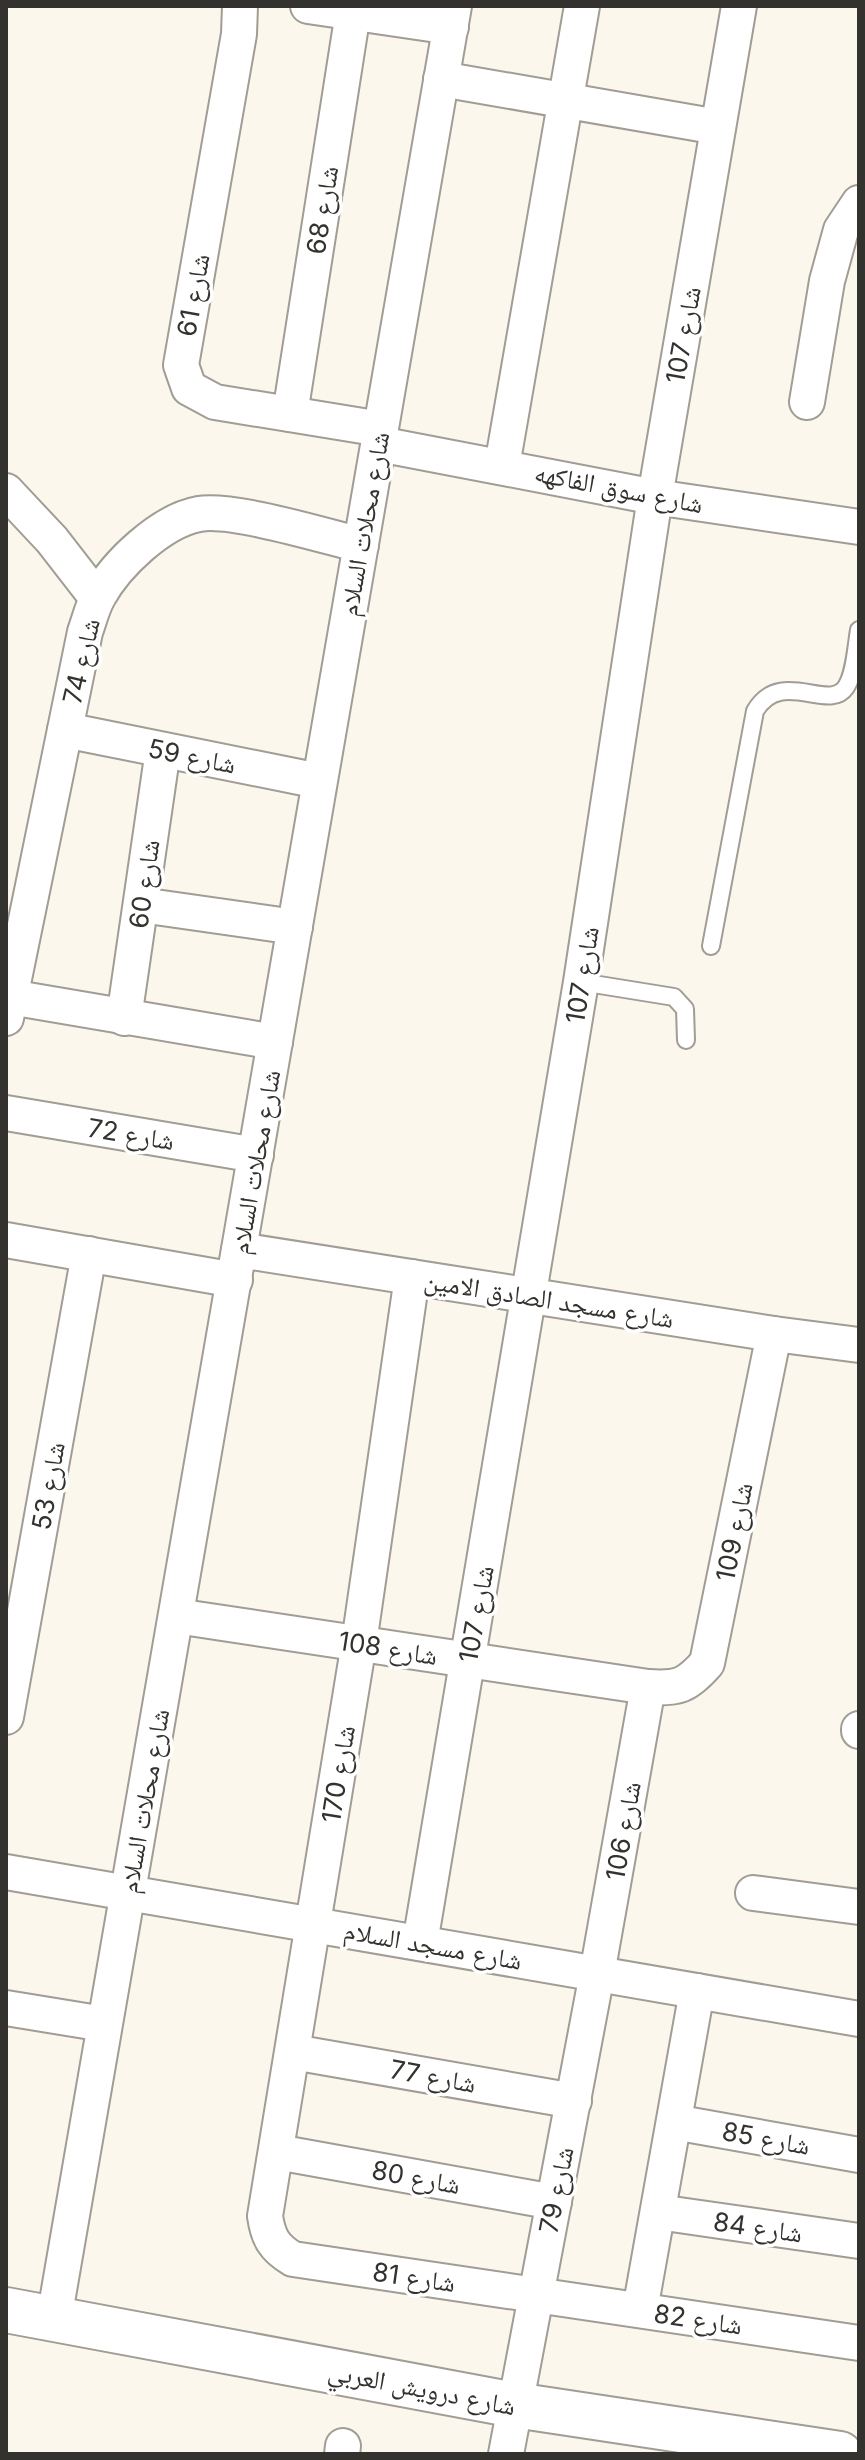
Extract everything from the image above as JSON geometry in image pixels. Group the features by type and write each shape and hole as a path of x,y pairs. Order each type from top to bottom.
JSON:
{"street":[{"name":"شارع 61","path":"240,6 239,34 181,365 189,388 215,402 290,414 380,436"},
{"path":"308,6 452,16"},
{"path":"502,466 582,6"},
{"name":"شارع 107","path":"420,1943 530,1295 655,497 739,6"},
{"name":"شارع 68","path":"290,414 353,8"},
{"name":"شارع محلات السلام","path":"54,2319 452,16"},
{"path":"441,79 718,127"},
{"path":"807,402 827,281 841,230 859,203"},
{"name":"شارع سوق الفاكهه","path":"380,436 502,466 655,497 859,527"},
{"path":"6,491 52,540 97,598"},
{"name":"شارع 74","path":"8,1008 85,632 97,598 122,565 167,526 200,514 236,516 361,545"},
{"name":"شارع 59","path":"65,730 319,781"},
{"name":"شارع 60","path":"124,1018 163,750"},
{"path":"141,905 295,927"},
{"path":"8,1008 124,1018 275,1042"},
{"name":"شارع 72","path":"6,1113 256,1155"},
{"path":"6,1240 89,1254 237,1265"},
{"name":"شارع 53","path":"6,1717 17,1596 89,1254"},
{"name":"شارع مسجد الصادق الامين","path":"237,1265 412,1277 859,1345"},
{"name":"شارع 170","path":"293,2259 278,2251 268,2234 265,2216 359,1643 412,1277"},
{"name":"شارع 109","path":"648,1687 670,1688 692,1681 707,1663 774,1334"},
{"name":"شارع 108","path":"176,1616 648,1687"},
{"name":"شارع 106","path":"597,1974 648,1687"},
{"name":"شارع مسجد السلام","path":"6,1872 859,2019"},
{"path":"753,1893 859,1907"},
{"name":"شارع 79","path":"506,2454 597,1974"},
{"path":"640,2310 697,1991"},
{"path":"6,2008 104,2024"},
{"name":"شارع 77","path":"293,2052 574,2101"},
{"name":"شارع 85","path":"674,2122 859,2155"},
{"name":"شارع 80","path":"277,2152 554,2202"},
{"name":"شارع 84","path":"658,2212 859,2241"},
{"name":"شارع 81","path":"293,2259 536,2295"},
{"name":"شارع 82","path":"536,2295 859,2343"},
{"name":"شارع درويش العربي","path":"6,2310 515,2405 840,2454"}],"lane":[{"path":"711,946 755,711 762,700 772,693 785,691 831,695 841,692 848,685 859,630"},
{"path":"581,982 674,997 681,1001 685,1009 686,1040"}]}
